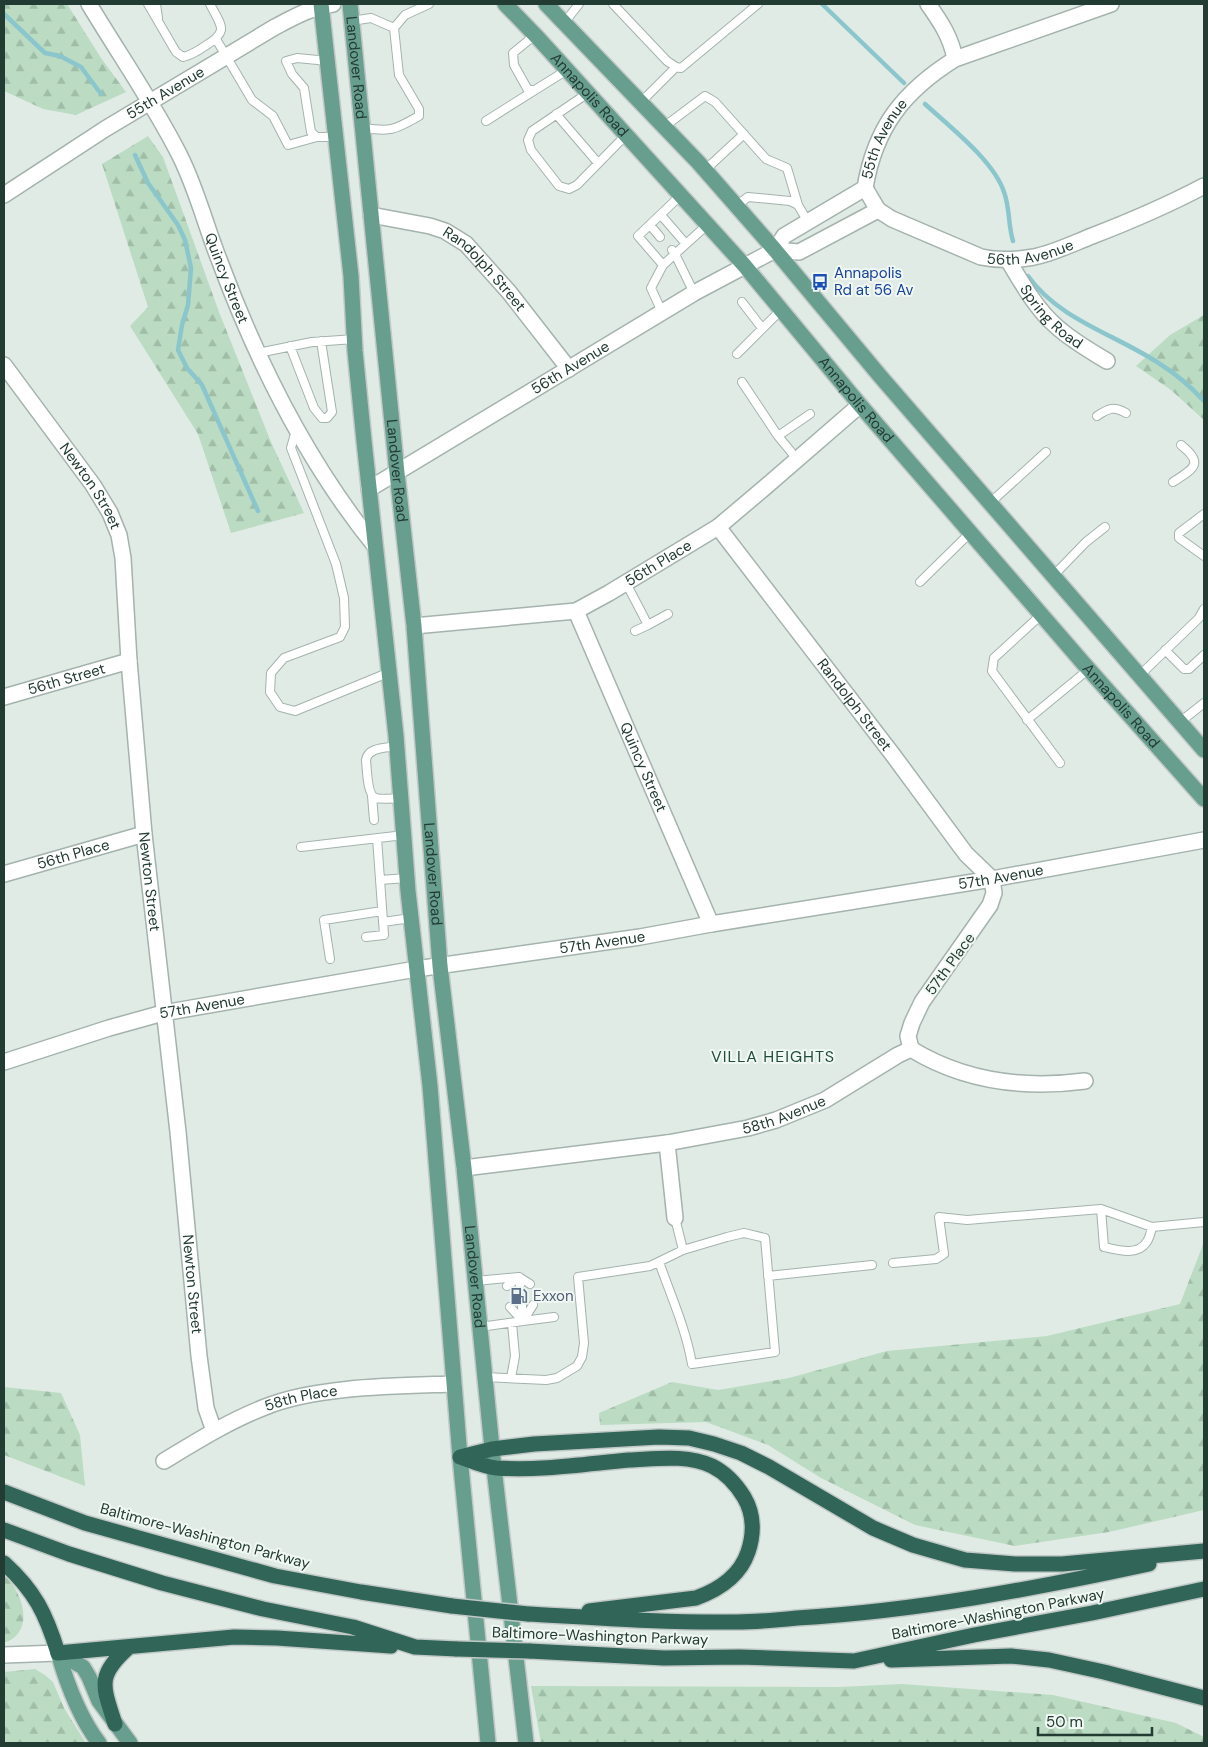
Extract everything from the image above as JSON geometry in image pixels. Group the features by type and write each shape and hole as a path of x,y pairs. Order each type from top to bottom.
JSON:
{"highway":[{"path":"460,1457 492,1449 534,1444 659,1437 689,1438 741,1453 770,1467 873,1528 913,1545 965,1560 1015,1564 1062,1564 1204,1552"},
{"path":"460,1457 494,1468 660,1458 683,1459 710,1466 720,1471 730,1479 746,1501 752,1522 752,1533 747,1554 735,1574 718,1588 696,1598 548,1616"},
{"name":"Baltimore-Washington Parkway","path":"4,1492 85,1523 275,1576 452,1606 548,1616 660,1622 738,1622 858,1614 964,1601 1204,1552"},
{"name":"Baltimore-Washington Parkway","path":"4,1530 69,1554 162,1583 263,1609 354,1627 415,1647 664,1658 739,1657 854,1661 1204,1589"},
{"path":"4,1564 24,1581 38,1603 50,1627 58,1653 243,1637 415,1647"},
{"path":"114,1724 104,1681 107,1671 114,1660 129,1647"},
{"path":"854,1661 1011,1656 1049,1660 1204,1698"}],"main road":[{"name":"Landover Road","path":"325,4 328,61 351,276 369,489 390,672 407,878 430,1086 460,1457 488,1743"},
{"name":"Landover Road","path":"350,4 396,473 414,626 440,966 464,1168 494,1468 526,1743"},
{"name":"Annapolis Road","path":"505,4 536,35 744,265 860,405 1204,799"},
{"name":"Annapolis Road","path":"546,4 665,126 705,170 775,250 880,376 1204,750"},
{"path":"58,1653 83,1667 99,1702 130,1743"},
{"path":"58,1653 74,1699 99,1743"}],"street":[{"name":"Quincy Street","path":"89,4 180,156 197,195 219,261 243,321 296,430 348,513 375,546"},
{"name":"55th Avenue","path":"4,194 74,148 150,104 203,60 226,57 275,27 325,4"},
{"path":"928,4 943,25 952,44 955,59"},
{"name":"55th Avenue","path":"775,250 784,236 865,188 868,172 880,136 902,102 933,72 955,59 1112,4"},
{"name":"56th Avenue","path":"865,188 878,210 892,219 959,248 994,260 1008,260 1036,257 1079,241 1172,203 1204,186"},
{"path":"775,250 799,252 878,210"},
{"name":"Randolph Street","path":"371,215 430,226 445,231 466,244 509,292 569,369"},
{"name":"56th Avenue","path":"369,489 694,293 775,250"},
{"name":"Spring Road","path":"1008,260 1041,310 1054,325 1107,361"},
{"name":"Newton Street","path":"4,365 93,485 110,513 118,535 123,558 128,661 144,834 178,1132 202,1383 206,1408 214,1431"},
{"name":"56th Place","path":"414,626 576,611 718,527 860,405"},
{"name":"Randolph Street","path":"718,527 966,854 992,879"},
{"name":"Quincy Street","path":"576,611 711,924"},
{"name":"56th Street","path":"4,697 128,661"},
{"name":"56th Place","path":"4,874 144,834"},
{"name":"57th Avenue","path":"4,1062 109,1028 163,1013 416,969 621,940 992,879 1204,840"},
{"name":"57th Place","path":"911,1049 908,1036 912,1023 927,995 990,906 994,893 992,879"},
{"path":"911,1049 928,1060 948,1068 1003,1083 1037,1085 1085,1081"},
{"name":"58th Avenue","path":"464,1168 667,1143 748,1128 776,1120 825,1100 911,1049"},
{"path":"667,1143 675,1218"},
{"name":"58th Place","path":"164,1462 214,1431 266,1406 290,1399 332,1391 454,1384"},
{"path":"4,1655 58,1653"}],"lane":[{"path":"148,4 176,52 183,57 189,56 203,60 221,34 221,27 210,4"},
{"path":"156,4 158,20"},
{"path":"362,128 386,131 397,128 419,116 419,109 399,75 394,28 405,15 429,4"},
{"path":"564,23 579,4"},
{"path":"613,4 667,61 676,68"},
{"path":"641,102 676,68 681,68 758,4"},
{"path":"352,21 371,18 394,28"},
{"path":"535,90 528,90 514,65 513,53 536,35"},
{"path":"216,40 252,100 273,116 288,145 317,137 336,137"},
{"path":"317,137 311,132 304,88 292,74 286,61 297,58 328,61"},
{"path":"486,121 567,70"},
{"path":"588,93 532,131 528,140 531,150 559,186 569,189 577,184 626,135"},
{"path":"665,126 705,96 715,102 766,159 787,168 798,205 808,222"},
{"path":"556,114 598,163"},
{"path":"705,170 744,134"},
{"path":"663,265 638,236 680,195"},
{"path":"736,206 748,197 790,201 798,205"},
{"path":"661,215 686,244"},
{"path":"650,225 660,237"},
{"path":"662,312 651,288 663,265 674,252 707,225"},
{"path":"674,252 694,293"},
{"path":"742,302 762,328"},
{"path":"736,354 781,310"},
{"path":"258,353 321,341 355,339"},
{"path":"290,346 314,408 322,418 327,418 332,412 321,341"},
{"path":"742,382 778,436 797,459"},
{"path":"1097,416 1107,409 1118,408 1126,413"},
{"path":"778,436 810,414"},
{"path":"296,430 291,448 336,564 344,598 345,627 340,637 284,658 271,673 270,692 280,707 295,711 390,672"},
{"path":"1173,482 1190,470 1194,464 1194,458 1191,453 1181,445"},
{"path":"991,502 1046,452"},
{"path":"1204,514 1179,533 1179,538 1204,556"},
{"path":"1054,576 1086,542 1105,528"},
{"path":"920,582 971,532"},
{"path":"626,583 648,625"},
{"path":"1140,675 1199,618 1204,608"},
{"path":"635,632 668,614"},
{"path":"1042,614 994,658 992,672 1060,763"},
{"path":"1165,650 1184,670 1189,669 1204,655"},
{"path":"1027,720 1089,668"},
{"path":"1180,722 1204,702"},
{"path":"374,820 366,756 372,750 397,746"},
{"path":"372,796 376,798 401,798"},
{"path":"301,847 404,835"},
{"path":"366,937 384,934 378,838"},
{"path":"380,880 407,878"},
{"path":"330,959 324,920 382,911"},
{"path":"383,922 411,918"},
{"path":"1101,1210 1104,1247 1121,1251 1137,1250 1146,1243 1152,1227"},
{"path":"892,1263 936,1259 944,1254 939,1217 967,1220 1101,1210 1152,1227 1204,1222"},
{"path":"675,1218 683,1250"},
{"path":"485,1377 546,1380 557,1378 577,1366 582,1357 584,1343 578,1277 650,1266 683,1250 727,1236 744,1233 765,1238 775,1352 692,1364 689,1346 680,1318 659,1262"},
{"path":"768,1276 872,1265"},
{"path":"475,1281 519,1281 530,1284"},
{"path":"507,1286 519,1281"},
{"path":"523,1321 533,1305"},
{"path":"522,1306 523,1321"},
{"path":"510,1307 523,1321"},
{"path":"480,1327 554,1318"},
{"path":"511,1378 515,1356 512,1323"}],"green space":[{"path":"4,4 67,4 101,58 126,92 76,115 43,109 4,91"},
{"path":"148,136 163,157 219,312 271,442 304,513 231,533 198,434 130,326 148,307 102,164"},
{"path":"1204,315 1204,420 1171,390 1136,366 1170,335"},
{"path":"1204,1242 1204,1510 1109,1532 1015,1546 915,1525 821,1478 768,1445 706,1422 600,1425 599,1413 672,1382 718,1390 789,1378 887,1351 1047,1336 1180,1304"},
{"path":"4,1387 61,1393 80,1435 85,1486 4,1455"},
{"path":"4,1575 17,1591 23,1611 23,1621 20,1630 14,1638 4,1643"},
{"path":"35,1669 53,1682 64,1708 86,1743 4,1743 4,1672"},
{"path":"902,1684 1053,1695 1176,1723 1204,1737 1204,1743 541,1743 531,1686 839,1687"}],"waterway":[{"path":"822,4 904,83"},
{"path":"4,14 45,53 60,56 81,67 101,94"},
{"path":"925,104 981,156 999,180 1006,198 1013,241"},
{"path":"135,155 148,183 178,225 185,240 191,268 188,305 182,325 178,350 187,368 202,385 258,511"},
{"path":"1028,276 1041,291 1072,316 1160,364 1183,381 1204,401"}],"place":[{"name":"Annapolis Rd at 56 Av","path":"820,282"},
{"name":"Exxon","path":"519,1296"}],"district":[{"name":"VILLA HEIGHTS","path":"773,1056"}]}
